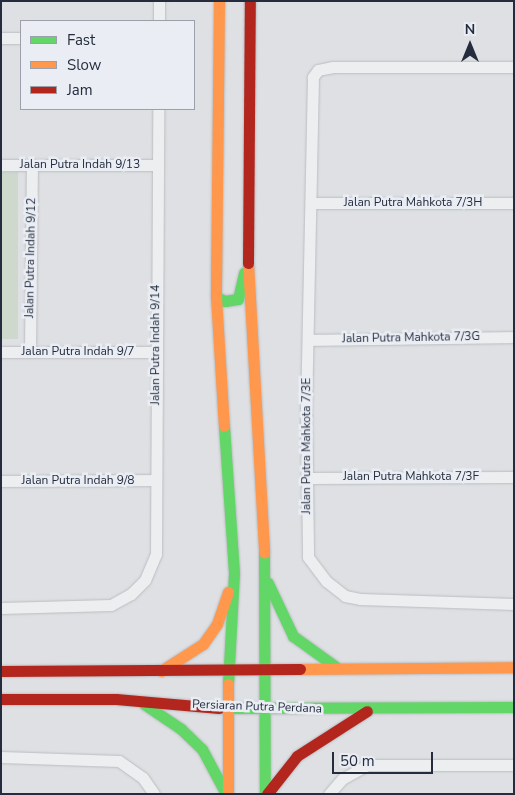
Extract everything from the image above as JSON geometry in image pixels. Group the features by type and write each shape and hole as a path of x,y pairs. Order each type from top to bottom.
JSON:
{"street":[{"path":"159,1 159,20"},
{"path":"219,1 216,297 234,573 227,709 227,794"},
{"path":"250,1 248,256 265,577 266,794"},
{"path":"1,38 20,38"},
{"name":"Jalan Putra Mahkota 7/3E","path":"514,67 325,67 313,77 310,111 312,203 306,407 309,478 308,556 326,581 345,596 514,604"},
{"name":"Jalan Putra Indah 9/14","path":"1,608 110,605 131,594 144,580 156,554 158,110"},
{"name":"Jalan Putra Indah 9/13","path":"1,165 158,165"},
{"name":"Jalan Putra Indah 9/12","path":"30,351 32,165"},
{"name":"Jalan Putra Mahkota 7/3H","path":"312,203 514,203"},
{"path":"216,297 225,301 238,299 248,256"},
{"name":"Jalan Putra Mahkota 7/3G","path":"309,340 514,337"},
{"name":"Jalan Putra Indah 9/7","path":"1,352 156,352"},
{"name":"Jalan Putra Mahkota 7/3F","path":"309,478 514,477"},
{"name":"Jalan Putra Indah 9/8","path":"1,481 156,480"},
{"path":"159,672 202,644 217,624 234,573"},
{"path":"265,577 293,636 336,667"},
{"path":"1,671 159,672 336,667 514,667"},
{"name":"Persiaran Putra Perdana","path":"1,699 116,699 227,709 265,707 369,710 514,707"},
{"path":"116,699 142,702 181,729 202,749 227,794"},
{"path":"266,794 296,756 330,732 369,710"},
{"path":"1,756 119,761 144,778 154,794"},
{"path":"329,794 342,778 367,765 514,765"}],"shaded area":[{"path":"1,172 18,172 18,339 1,339"}],"traffic: fast":[{"path":"216,297 225,301 238,299 244,273"},
{"path":"224,426 234,573 228,684"},
{"path":"264,553 265,794"},
{"path":"268,583 293,636 336,667"},
{"path":"144,704 181,729 202,749 225,792"},
{"path":"219,708 514,707"}],"traffic: slow":[{"path":"219,1 216,297 224,426"},
{"path":"248,263 264,553"},
{"path":"161,671 203,644 217,624 228,592"},
{"path":"300,669 514,667"},
{"path":"228,684 228,794"}],"traffic: jam":[{"path":"248,263 250,1"},
{"path":"1,671 300,669"},
{"path":"1,699 116,699 219,708"},
{"path":"267,794 297,756 367,711"}]}
